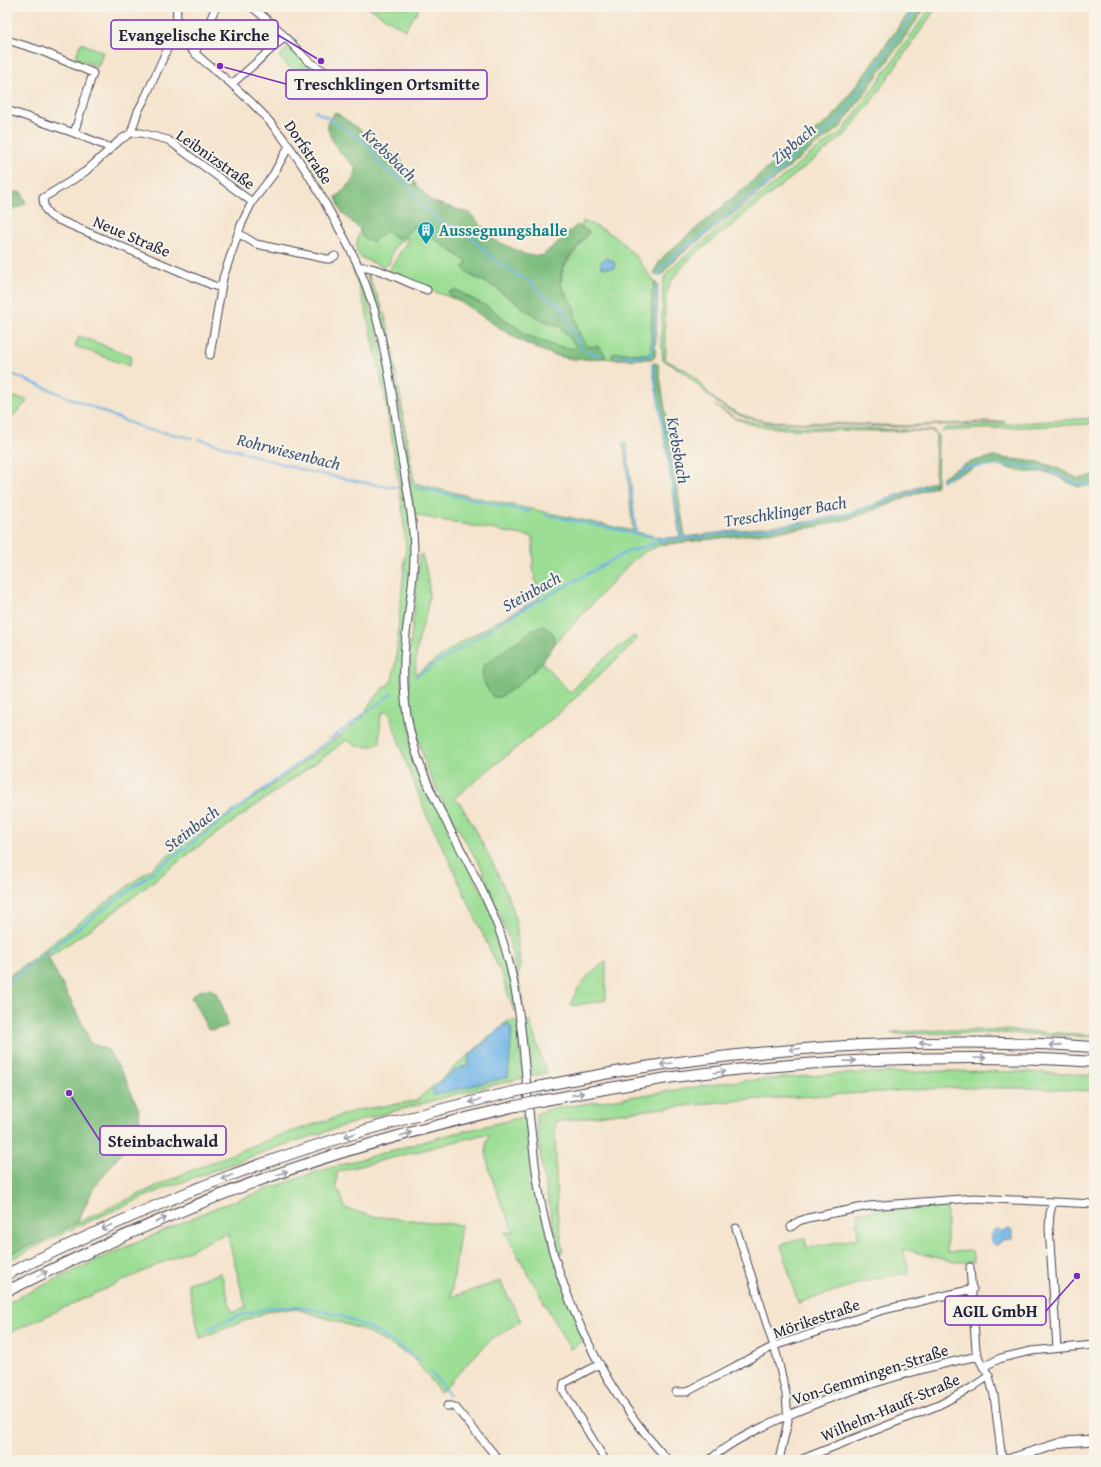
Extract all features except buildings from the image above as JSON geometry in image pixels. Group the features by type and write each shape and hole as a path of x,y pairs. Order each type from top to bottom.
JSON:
{"highway":[{"path":"7,1274 122,1220 257,1166 368,1129 537,1086 609,1073 697,1060 827,1047 951,1043 1094,1047"},
{"path":"7,1291 120,1237 262,1179 371,1143 448,1122 516,1106 673,1078 733,1070 826,1062 974,1058 1094,1062"}],"main road":[{"path":"1006,1460 1064,1442 1094,1440"}],"street":[{"name":"Dorfstraße","path":"177,7 176,17 182,37 195,53 232,84 272,124 306,169 321,194 359,267 367,290 378,323 386,359 414,541 413,578 405,640 404,694 416,755 431,792 482,887 505,946 520,1017 539,1191 547,1231 565,1288 600,1364 636,1422 668,1460"},
{"path":"195,53 216,7"},
{"path":"252,7 266,17 307,60 326,73"},
{"path":"127,30 170,43"},
{"path":"7,110 74,133 111,148 131,134 138,111 170,43 175,34 179,31"},
{"path":"232,84 284,37"},
{"path":"7,40 39,50 93,73 74,133"},
{"name":"Leibnizstraße","path":"131,134 141,133 168,140 252,202"},
{"path":"210,355 221,288 238,233 252,202 270,179 289,146"},
{"name":"Neue Straße","path":"111,148 72,182 43,198 45,209 48,214 54,218 221,288"},
{"path":"238,233 256,244 327,259 335,256"},
{"path":"359,267 364,266 374,269 427,290"},
{"path":"791,1227 799,1221 808,1218 870,1206 891,1204 974,1198 1094,1204"},
{"path":"1053,1202 1050,1213 1049,1228 1057,1348"},
{"path":"736,1228 774,1346 783,1379 788,1415 787,1429 779,1460"},
{"path":"970,1266 973,1289 976,1350 983,1367 989,1376 994,1395 1002,1460"},
{"name":"Mörikestraße","path":"676,1392 686,1392 774,1346 883,1310 973,1289"},
{"path":"983,1367 1010,1356 1032,1351 1094,1345"},
{"name":"Von-Gemmingen-Straße","path":"711,1459 720,1451 744,1436 819,1402 904,1374 978,1356"},
{"path":"600,1364 564,1384 563,1390 604,1460"},
{"name":"Wilhelm-Hauff-Straße","path":"800,1460 939,1405 975,1386 989,1376"},
{"path":"447,1406 456,1408 499,1460"}],"green space":[{"path":"368,7 420,7 405,30"},
{"path":"913,7 926,7 840,128 813,147 744,205 673,261 660,277 653,273 667,253 793,147 831,119"},
{"path":"931,7 937,7 871,102 845,135 694,255 676,274 671,282 666,299 665,359 690,373 716,401 751,418 767,421 904,426 1005,422 904,427 767,422 747,418 728,410 716,402 684,372 663,360 661,340 663,284 665,277 670,269 813,152 842,132"},
{"path":"81,43 103,52 98,67 75,58"},
{"path":"288,47 315,72 307,83 279,57"},
{"path":"335,112 400,158 417,186 433,202 470,213 494,240 527,255 542,256 577,225 589,232 565,264 562,271 561,284 573,306 578,330 582,338 590,347 597,346 604,352 604,358 573,359 539,350 508,333 449,295 449,292 456,290 462,292 466,296 488,307 527,335 555,346 573,349 576,346 561,327 538,318 493,286 472,276 463,268 467,262 417,226 414,225 404,237 397,238 385,231 373,242 363,238 360,229 341,212 336,197 352,180 356,172 356,168 337,148 330,136 327,123"},
{"path":"7,184 9,185 8,193 22,192 26,203 7,213"},
{"path":"583,221 606,231 621,241 655,282 652,294 651,349 649,354 614,353 612,355 614,359 604,358 605,356 590,347 580,337 574,308 561,284 563,268 589,232 581,227"},
{"path":"415,225 467,262 472,276 493,286 538,318 561,327 576,346 574,349 555,346 527,335 488,307 466,296 462,292 449,295 455,299 388,272 409,238 399,242 396,245 389,264 384,267 362,258 357,252 356,245 360,229 363,237 385,231 397,238 404,237"},
{"path":"354,264 374,317 387,370 411,528 412,565 402,682 414,749 492,914 506,958 516,1010 514,1011 502,976 427,816 405,760 390,715 386,711 382,713 381,716 380,743 363,747 355,745 347,740 191,852 101,922 50,956 46,948 184,844 267,789 346,731 363,717 369,705 392,680 396,661 406,548 403,513 391,433 378,362 365,307 353,269"},
{"path":"369,270 371,271 369,277 382,307 390,333 414,483 633,531 626,459 622,443 624,442 626,443 627,448 636,532 662,538 658,540 660,545 644,552 632,561 552,647 555,641 485,685 493,697 499,697 535,670 541,661 570,693 601,661 634,636 638,639 559,713 454,798 460,804 474,827 499,876 512,906 516,923 520,965 518,973 523,1008 509,939 481,867 445,806 427,769 413,721 409,698 409,653 419,556 422,554 428,578 429,597 417,646 415,664 416,674 460,643 539,598 533,568 533,537 419,516 414,513 392,366 383,327 366,273"},
{"path":"655,282 658,285 655,357 651,359 614,359 612,355 614,353 641,355 649,354 651,349 652,294"},
{"path":"79,336 132,356 129,366 75,346"},
{"path":"653,363 658,364 685,537 814,521 850,513 935,481 935,485 931,488 852,518 815,527 660,545 658,540 662,538 680,537"},
{"path":"7,397 26,399 27,402 7,421"},
{"path":"714,405 736,418 757,423 789,426 934,431 938,436 937,486 931,488 935,484 936,436 935,433 931,431 789,429 756,426 736,419"},
{"path":"1094,418 1094,423 1088,424 942,431 945,428"},
{"path":"993,457 1039,462 1055,467 1079,479 1094,475 1094,485 1078,487 1045,472 1022,472 993,465 978,466 942,481 942,477 960,467 978,460"},
{"path":"544,626 553,633 554,643 550,652 537,667 513,689 499,697 493,697 483,678 482,674 484,665 534,629"},
{"path":"44,949 87,1033 89,1042 108,1050 124,1076 139,1110 140,1123 121,1153 93,1189 77,1223 48,1238 7,1255 7,977 34,959"},
{"path":"606,962 606,1000 572,1006 572,1001 578,989 596,968"},
{"path":"211,988 219,996 227,1020 227,1026 212,1030 208,1029 191,997 197,992"},
{"path":"514,1020 517,1022 523,1078 468,1091 365,1119 272,1149 163,1189 83,1224 7,1261 7,1255 48,1238 185,1173 275,1137 358,1110 416,1101 506,1022"},
{"path":"525,1020 530,1021 547,1073 531,1076"},
{"path":"1002,1030 1094,1035 1094,1037 1004,1033 892,1034 891,1032"},
{"path":"949,1071 1029,1072 1094,1075 1094,1091 1026,1088 946,1088 730,1101 627,1112 555,1122 557,1210 563,1249 561,1254 558,1250 542,1169 536,1114 550,1109 729,1082 835,1074"},
{"path":"527,1116 533,1177 545,1227 585,1340 570,1349 505,1232 514,1232 492,1179 486,1147 489,1135 485,1134 337,1172 336,1188 340,1192 345,1208 371,1216 461,1225 451,1297 500,1281 521,1321 489,1341 490,1342 486,1344 440,1393 429,1377 411,1356 361,1329 297,1309 272,1310 200,1338 188,1283 221,1273 232,1313 246,1308 227,1233 7,1334 7,1303 88,1264 215,1208 319,1171 440,1137"},
{"path":"947,1206 947,1252 972,1251 974,1262 954,1262 903,1249 909,1273 872,1279 798,1303 781,1245 805,1238 807,1248 859,1238 856,1223 858,1222 857,1213 875,1210"}],"water":[{"path":"606,258 613,261 615,265 614,268 601,267 601,262"},
{"path":"508,1024 512,1030 508,1077 434,1095 432,1089 456,1069 469,1065 468,1060 470,1055"},
{"path":"995,1229 1003,1232 1009,1229 1012,1231 1012,1239 1002,1240 999,1244 995,1245 991,1240 992,1232"}],"waterway":[{"name":"Zipbach","path":"658,275 661,268 672,258 697,238 716,226 782,169 796,153 812,140 823,134 841,117 918,7"},
{"name":"Krebsbach","path":"315,111 369,145 382,167 405,181 422,206 439,221 460,229 471,237 498,263 535,285 539,292 563,308 583,350 601,355"},
{"name":"Zipbach","path":"616,356 645,356 651,354 655,326 656,287"},
{"name":"Krebsbach","path":"652,364 682,539"},
{"name":"Rohrwiesenbach","path":"7,372 145,429 192,438"},
{"name":"Rohrwiesenbach","path":"199,439 306,471 387,487 398,487"},
{"path":"625,445 636,533"},
{"name":"Treschklinger Bach","path":"942,481 947,479 962,467 1011,465 1044,469 1077,484 1094,484"},
{"name":"Treschklinger Bach","path":"546,515 661,539 682,539 806,523 851,513 928,486"},
{"name":"Rohrwiesenbach","path":"415,487 530,512"},
{"name":"Steinbach","path":"415,677 511,616 627,552 665,540"},
{"name":"Steinbach","path":"7,984 44,954 392,693"},
{"path":"208,1329 238,1316 273,1307 299,1307 336,1314 363,1325 384,1336 421,1361"},
{"path":"431,1372 450,1396"}],"place":[{"name":"Evangelische Kirche","path":"321,61"},
{"name":"Treschklingen Ortsmitte","path":"220,66"},
{"name":"Aussegnungshalle","path":"426,245"},
{"name":"Steinbachwald","path":"69,1093"},
{"name":"AGIL GmbH","path":"1077,1276"}]}
